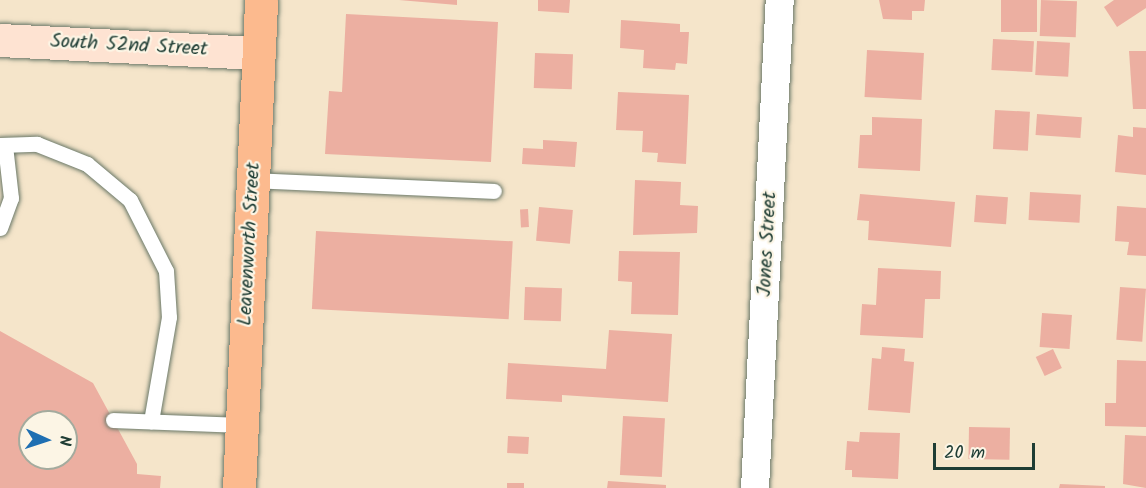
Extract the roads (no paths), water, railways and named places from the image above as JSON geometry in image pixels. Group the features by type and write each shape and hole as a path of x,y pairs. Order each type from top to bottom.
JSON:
{"main road":[{"name":"Leavenworth Street","path":"239,488 261,0"}],"street":[{"name":"Jones Street","path":"755,488 780,0"},
{"name":"South 52nd Street","path":"0,40 259,53"}],"lane":[{"path":"0,228 10,198 2,145 37,144 87,164 130,200 166,271 169,317 152,421"},
{"path":"253,180 494,191"},
{"path":"113,420 242,426"}]}
